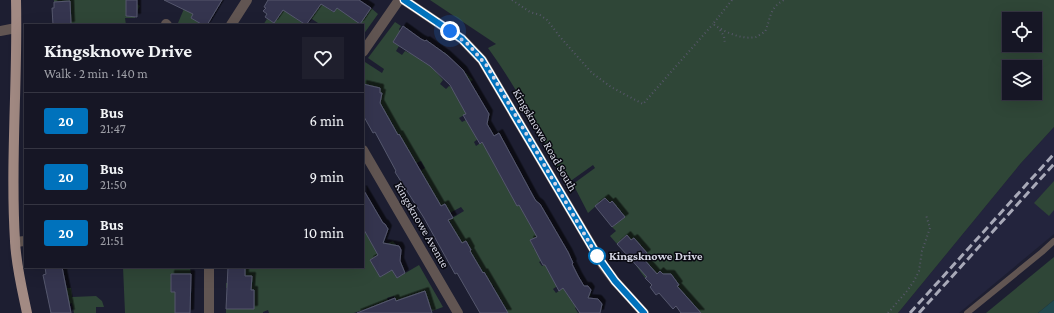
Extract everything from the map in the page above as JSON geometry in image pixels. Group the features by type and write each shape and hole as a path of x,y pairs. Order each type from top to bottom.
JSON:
{"main road":[{"path":"16,0 14,176 27,313"}],"street":[{"path":"232,24 247,0"},
{"path":"364,51 399,0"},
{"name":"Kingsknowe Road South","path":"404,0 462,39 482,60 600,260 615,281 644,313"},
{"path":"0,31 16,28"},
{"name":"Kingsknowe Avenue","path":"364,152 458,313"},
{"path":"209,268 209,313"}],"lane":[{"path":"967,313 1054,241"}],"path":[{"path":"512,0 530,12 540,15 547,20 592,73 612,87 643,104 732,0"},
{"path":"713,24 728,33 746,37 756,37 765,32 772,10 778,3 784,0"},
{"path":"720,29 726,44"},
{"path":"888,313 907,291 919,271 922,252 930,228 926,215"}],"shaded area":[{"path":"54,0 131,0 140,6 137,11 126,10 126,16 135,18 125,18 126,24 71,24 70,1 54,2"},
{"path":"201,0 191,18 201,24 178,24 186,4"},
{"path":"315,0 333,12 342,0 360,23 371,8 378,14 364,34 364,24 320,24 300,11 295,18 304,24 264,24 267,19 274,23 287,4"},
{"path":"430,0 1054,0 1054,127 1021,163 898,313 701,313 687,297 680,302 674,277 671,274 666,277 660,271 657,274 654,271 645,278 635,264 647,253 634,238 631,240 627,235 617,244 610,236 616,231 612,227 625,217 612,202 610,203 605,198 588,213 573,184 595,168 593,165 565,185 530,115 510,80 488,48 496,44"},
{"path":"395,22 401,26 399,29 400,31 393,42 399,46 396,51 402,55 405,51 409,53 419,37 421,39 418,58 425,63 445,52 448,56 436,72 443,80 440,84 446,89 449,86 451,87 465,72 473,80 458,88 481,105 459,118 462,122 466,120 476,137 490,129 474,142 476,146 482,142 493,160 509,151 511,157 495,166 504,182 513,177 515,182 523,178 525,181 509,190 527,200 522,210 532,228 548,219 537,241 535,238 530,240 534,249 563,249 539,262 542,266 548,263 550,266 547,268 551,275 576,273 553,289 556,293 563,288 574,304 590,293 591,295 575,308 578,313 508,313 491,294 496,291 493,285 488,288 488,279 484,272 479,275 474,266 458,274 457,273 467,252 471,250 467,241 445,253 458,238 450,222 432,230 464,211 461,207 446,215 445,213 449,211 445,204 441,206 412,176 425,168 421,161 414,164 399,135 378,137 394,128 386,113 364,103 380,102 382,93 380,93 380,88 364,84 365,62 382,73 384,69 368,58"},
{"path":"1054,127 1054,234 959,313 898,313 1021,163"},
{"path":"1054,181 1054,210 1049,216 1034,203"},
{"path":"364,228 375,249 393,241 396,245 370,260 380,277 402,264 403,266 393,272 397,278 419,265 443,307 432,311 425,292 401,313 394,296 387,298 389,303 373,313 371,307 354,313 269,313 268,310 263,313 226,313 226,309 254,309 254,291 228,290 228,288 226,288 226,283 251,283 251,276 245,276 245,268 364,268"},
{"path":"1054,257 1054,300 1038,313 986,313"},
{"path":"123,268 190,268 191,274 171,274 171,291 190,292 175,313 125,313"},
{"path":"66,288 71,288 72,297 96,296 102,301 104,307 96,307 96,313 74,313 72,303 69,304"},
{"path":"1054,300 1054,313 1038,313"}],"building":[{"path":"126,0 137,0 137,17 126,16"},
{"path":"164,0 222,0 208,24 201,24 191,18 193,14"},
{"path":"268,0 359,0 371,8 360,24 337,8 334,12 321,4 307,24 304,24 283,10 274,23 265,17 267,14 263,11 266,8 264,7"},
{"path":"70,1 71,24 53,24 52,8 54,8 54,2"},
{"path":"403,26 447,55 463,70 489,114 487,124 494,136 499,133 533,196 540,204 568,252 578,276 584,286 588,286 591,290 588,298 598,299 602,304 600,313 580,313 563,288 559,291 530,240 537,237 519,205 517,206 482,142 480,144 463,115 466,114 450,85 430,66 393,42"},
{"path":"364,84 380,88 380,93 382,93 380,103 398,135 399,134 441,206 445,204 453,218 448,220 462,243 466,241 471,250 470,251 508,313 480,313 457,273 455,274 424,218 395,172 396,171 375,132 373,133 364,117"},
{"path":"364,191 388,229 383,243 399,246 401,250 400,261 405,273 397,278 392,270 380,277 370,260 378,255 364,230"},
{"path":"605,198 610,203 612,201 625,217 612,227 595,206"},
{"path":"627,235 631,240 634,238 647,253 642,257 657,274 660,271 663,274 671,274 679,285 677,286 701,313 681,313 676,306 673,309 659,293 656,295 650,287 652,285 645,278 647,277 617,244"},
{"path":"45,268 62,268 71,313 51,313 43,275 46,274"},
{"path":"228,268 245,268 245,276 252,276 251,290 254,290 254,309 226,309"},
{"path":"171,274 191,274 190,313 175,313 175,292 171,292"},
{"path":"425,291 432,313 357,313 395,298 396,301"}],"railway":[{"path":"910,313 1054,154"},
{"path":"919,313 1054,164"}],"bus line":[{"name":"20","path":"404,0 462,39 482,60 607,271 644,313"}],"place":[{"name":"Kingsknowe Drive","path":"597,256"}],"route":[{"path":"450,31 469,45 487,66 522,129 597,256"}]}
